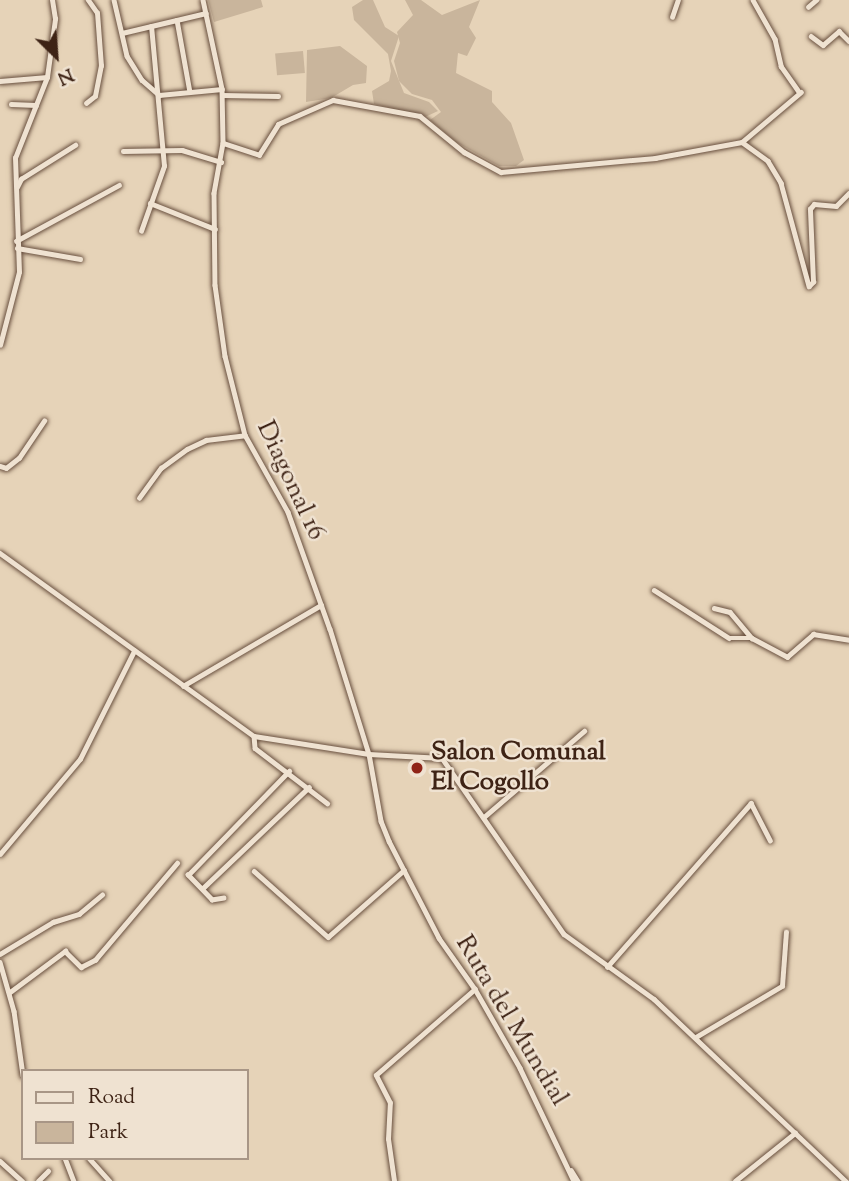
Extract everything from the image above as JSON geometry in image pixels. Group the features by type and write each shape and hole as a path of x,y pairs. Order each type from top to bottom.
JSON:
{"street":[{"path":"0,345 3,324 19,272 15,158 47,77 55,19 52,0"},
{"path":"86,103 94,96 101,66 97,13 88,0"},
{"path":"114,0 127,56 142,79 159,94 222,92 278,96"},
{"name":"Diagonal 16","path":"203,0 222,92 223,143 214,194 215,285 225,356 245,435 288,512 321,605 369,754 380,821 410,882"},
{"path":"672,17 678,0"},
{"path":"223,143 259,155 278,124 333,100 420,116 464,152 502,172 667,157 742,142 800,92 780,66 775,39 753,0"},
{"path":"808,7 817,0"},
{"path":"122,33 206,13"},
{"path":"177,20 190,92"},
{"path":"141,231 164,166 151,27"},
{"path":"811,36 823,45 839,31 849,41"},
{"path":"0,81 47,77"},
{"path":"11,104 36,105"},
{"path":"742,142 768,161 781,183 809,286 813,282 810,209 814,204 836,206 849,192"},
{"path":"16,187 21,179 75,145"},
{"path":"123,151 182,150 221,162"},
{"path":"16,241 119,185"},
{"path":"149,203 215,229"},
{"path":"17,248 80,259"},
{"path":"0,466 6,468 19,458 44,421"},
{"path":"139,498 161,468 187,449 206,440 245,435"},
{"path":"0,553 254,736 369,754 442,758 564,934 654,999 846,1181"},
{"path":"654,590 729,638 751,638 787,657 813,634 849,640"},
{"path":"183,686 321,605"},
{"path":"713,608 741,620 751,638"},
{"path":"0,854 80,759 134,652"},
{"path":"484,818 584,731"},
{"path":"254,736 256,748 327,803"},
{"path":"225,898 212,900 188,875 289,771"},
{"path":"203,888 309,787"},
{"path":"607,967 751,803 770,840"},
{"path":"10,992 65,951 81,967 95,960 177,863"},
{"path":"254,871 328,937 404,870"},
{"name":"Ruta del Mundial","path":"410,882 439,939 475,989 576,1181"},
{"path":"0,954 53,922 79,914 102,895"},
{"path":"696,1037 782,986 786,932"},
{"path":"0,962 10,992 22,1069"},
{"path":"394,1181 388,1139 390,1103 376,1075 475,989"},
{"path":"735,1181 795,1133"},
{"path":"66,1160 74,1181"},
{"path":"91,1160 110,1181"},
{"path":"0,1161 22,1181"},
{"path":"38,1181 48,1171"}],"green space":[{"path":"208,0 261,0 263,7 214,22"},
{"path":"363,0 373,0 385,27 399,36 391,61 404,93 429,102 438,111 425,117 374,104 372,91 389,81 391,71 388,54 354,20 352,7"},
{"path":"405,0 421,0 442,15 480,0 469,27 476,38 467,56 458,53 456,73 492,91 492,102 511,123 524,160 516,166 499,166 456,142 430,120 441,112 432,100 412,94 399,81 394,61 400,43 397,32 413,15"},
{"path":"340,46 367,66 366,83 353,85 331,98 306,102 307,50"},
{"path":"303,51 305,73 277,75 275,53"}],"place":[{"name":"Salon Comunal El Cogollo","path":"417,768"}]}
